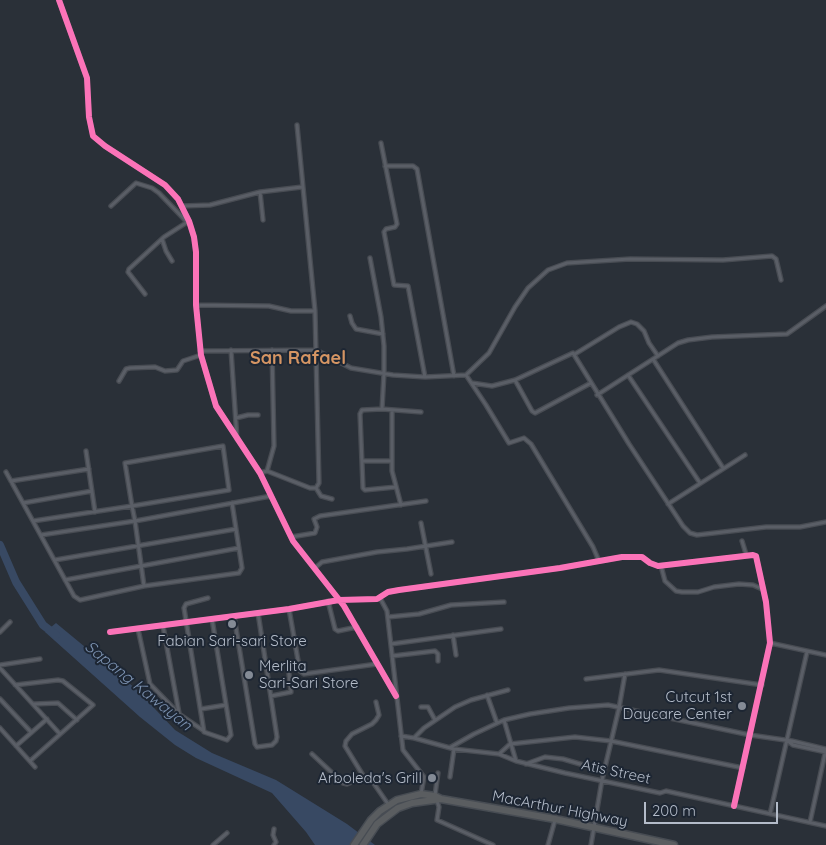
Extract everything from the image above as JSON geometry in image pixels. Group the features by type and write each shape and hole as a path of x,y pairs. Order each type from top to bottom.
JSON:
{"highway":[{"name":"MacArthur Highway","path":"354,845 389,804 409,796 421,794 555,819 674,845"},
{"name":"MacArthur Highway","path":"363,845 374,822 412,802 438,798"}],"street":[{"path":"59,0 87,78 89,117 94,136 105,146 165,185 182,206 194,237 196,252 196,305 200,353 216,406 260,473 291,537 357,627 396,696"},
{"path":"296,125 315,311 319,483 316,488"},
{"path":"381,142 397,224 395,228 385,231 394,285 408,286 425,377"},
{"path":"385,166 413,166 417,170 454,376"},
{"path":"111,206 136,183 152,188 159,193 188,222"},
{"path":"182,206 210,205 260,192 302,187"},
{"path":"260,192 264,220"},
{"path":"145,294 128,271 162,238 188,222"},
{"path":"162,238 166,251 172,261"},
{"path":"119,381 126,369 155,367 165,371 177,370 183,361 200,353 231,350 316,350 351,368 425,377 466,375 489,353 515,306 528,288 548,270 567,263 630,259 723,260 772,256 776,259 781,280"},
{"path":"370,258 383,334 384,373 382,409"},
{"path":"196,305 269,306 291,311 315,311"},
{"path":"598,395 678,343 712,337 787,334 826,306"},
{"path":"350,316 356,330 383,334"},
{"path":"472,383 492,386 530,375 569,354 575,354 619,327 631,322 637,324 644,331 658,356"},
{"path":"231,350 237,440"},
{"path":"267,471 274,446 272,350"},
{"path":"575,354 598,395 668,504 690,533 697,535 766,527 800,527 826,522"},
{"path":"653,359 723,468"},
{"path":"466,375 509,443 524,438 531,444 600,561"},
{"path":"628,375 700,483"},
{"path":"515,380 532,412 535,413 591,383"},
{"path":"396,487 364,490 364,461 360,414 362,410 382,409 421,412"},
{"path":"392,410 392,471 396,487 399,491 401,505"},
{"path":"236,418 248,414 258,415"},
{"path":"34,521 95,512 132,506 229,490 223,446 125,463 132,506 135,521 144,586"},
{"path":"86,451 95,512"},
{"path":"668,504 745,455"},
{"path":"364,461 392,461"},
{"path":"11,481 89,469"},
{"path":"260,473 267,471 310,488 316,488"},
{"path":"6,472 74,596 80,600 144,586 239,573 242,568 232,503"},
{"path":"316,488 320,496 332,499"},
{"path":"23,503 92,490"},
{"path":"41,535 135,521 271,496"},
{"path":"291,537 315,533 317,527 314,519 320,516 426,501"},
{"path":"421,523 431,574"},
{"path":"54,560 236,528"},
{"path":"742,541 746,554"},
{"path":"315,568 322,562 332,560 452,542"},
{"path":"66,580 239,548"},
{"path":"110,632 289,609 339,600 380,598 388,592 399,590 622,557 640,556 654,566 661,566 746,554 756,556 769,616 770,643 734,806"},
{"path":"661,566 668,584 676,591 698,592 730,584 753,585 763,589"},
{"path":"753,585 761,581"},
{"path":"204,732 184,605 208,598"},
{"path":"380,598 387,610 403,750 424,777 421,794"},
{"path":"328,602 335,629 338,631 357,627"},
{"path":"388,617 419,614 452,605 504,602"},
{"path":"289,609 300,671 304,674 378,664"},
{"path":"234,616 257,747 272,745 276,741 258,613"},
{"path":"138,629 150,684 179,714 204,732 226,740 231,735 212,619"},
{"path":"0,632 10,622"},
{"path":"162,626 179,714"},
{"path":"391,644 501,629"},
{"path":"452,635 456,656"},
{"path":"770,643 826,655"},
{"path":"392,656 435,651 438,654 438,661"},
{"path":"770,814 807,652"},
{"path":"40,659 0,666 2,673 34,704 60,734"},
{"path":"586,679 659,670 762,685"},
{"path":"271,696 292,692 289,674"},
{"path":"591,845 602,780 620,708 625,674"},
{"path":"15,685 62,680 93,705 30,761"},
{"path":"414,738 435,720 455,707 487,695 508,690"},
{"path":"487,695 497,723"},
{"path":"0,699 31,732"},
{"path":"364,777 345,746 346,741 352,734 376,720 378,715 376,702"},
{"path":"34,704 58,703 77,720"},
{"path":"200,709 226,705"},
{"path":"450,777 453,748 497,723 530,714 608,705 750,735 788,741 793,745 826,751 810,822"},
{"path":"421,707 428,707 435,720"},
{"path":"16,746 47,719"},
{"path":"504,720 516,761"},
{"path":"0,728 36,767"},
{"name":"Atis Street","path":"402,736 453,748 498,754 526,764 660,793 666,791 826,826"},
{"path":"498,754 510,744 575,737 612,741 743,768"},
{"path":"312,754 343,783 347,784 364,777 370,778 389,804"},
{"path":"526,764 545,757 577,762 604,771"},
{"path":"438,773 437,820 493,845"},
{"path":"548,845 555,819"},
{"path":"274,829 273,834 276,842 274,845"},
{"path":"212,845 227,833"}],"water":[{"path":"56,623 136,689 175,730 212,753 276,780 347,824 375,845 315,845 272,793 196,758 175,745 140,717 45,632"}],"waterway":[{"name":"Sapang Kawayan","path":"0,545 16,582 43,625 56,635"}],"cycle path":[{"path":"59,0 87,78 89,117 93,136 105,146 165,185 178,199 189,221 196,252 196,305 201,355 216,406 260,473 293,541 344,606 396,696"},
{"path":"110,632 289,609 339,600 377,599 388,592 399,590 560,568 622,557 642,557 658,566 753,555 756,556 766,602 770,643 734,806"}],"place":[{"name":"Fabian Sari-sari Store","path":"232,624"},
{"name":"Merlita Sari-Sari Store","path":"249,675"},
{"name":"Cutcut 1st Daycare Center","path":"742,706"},
{"name":"Arboleda's Grill","path":"432,778"}],"district":[{"name":"San Rafael","path":"298,359"}]}
